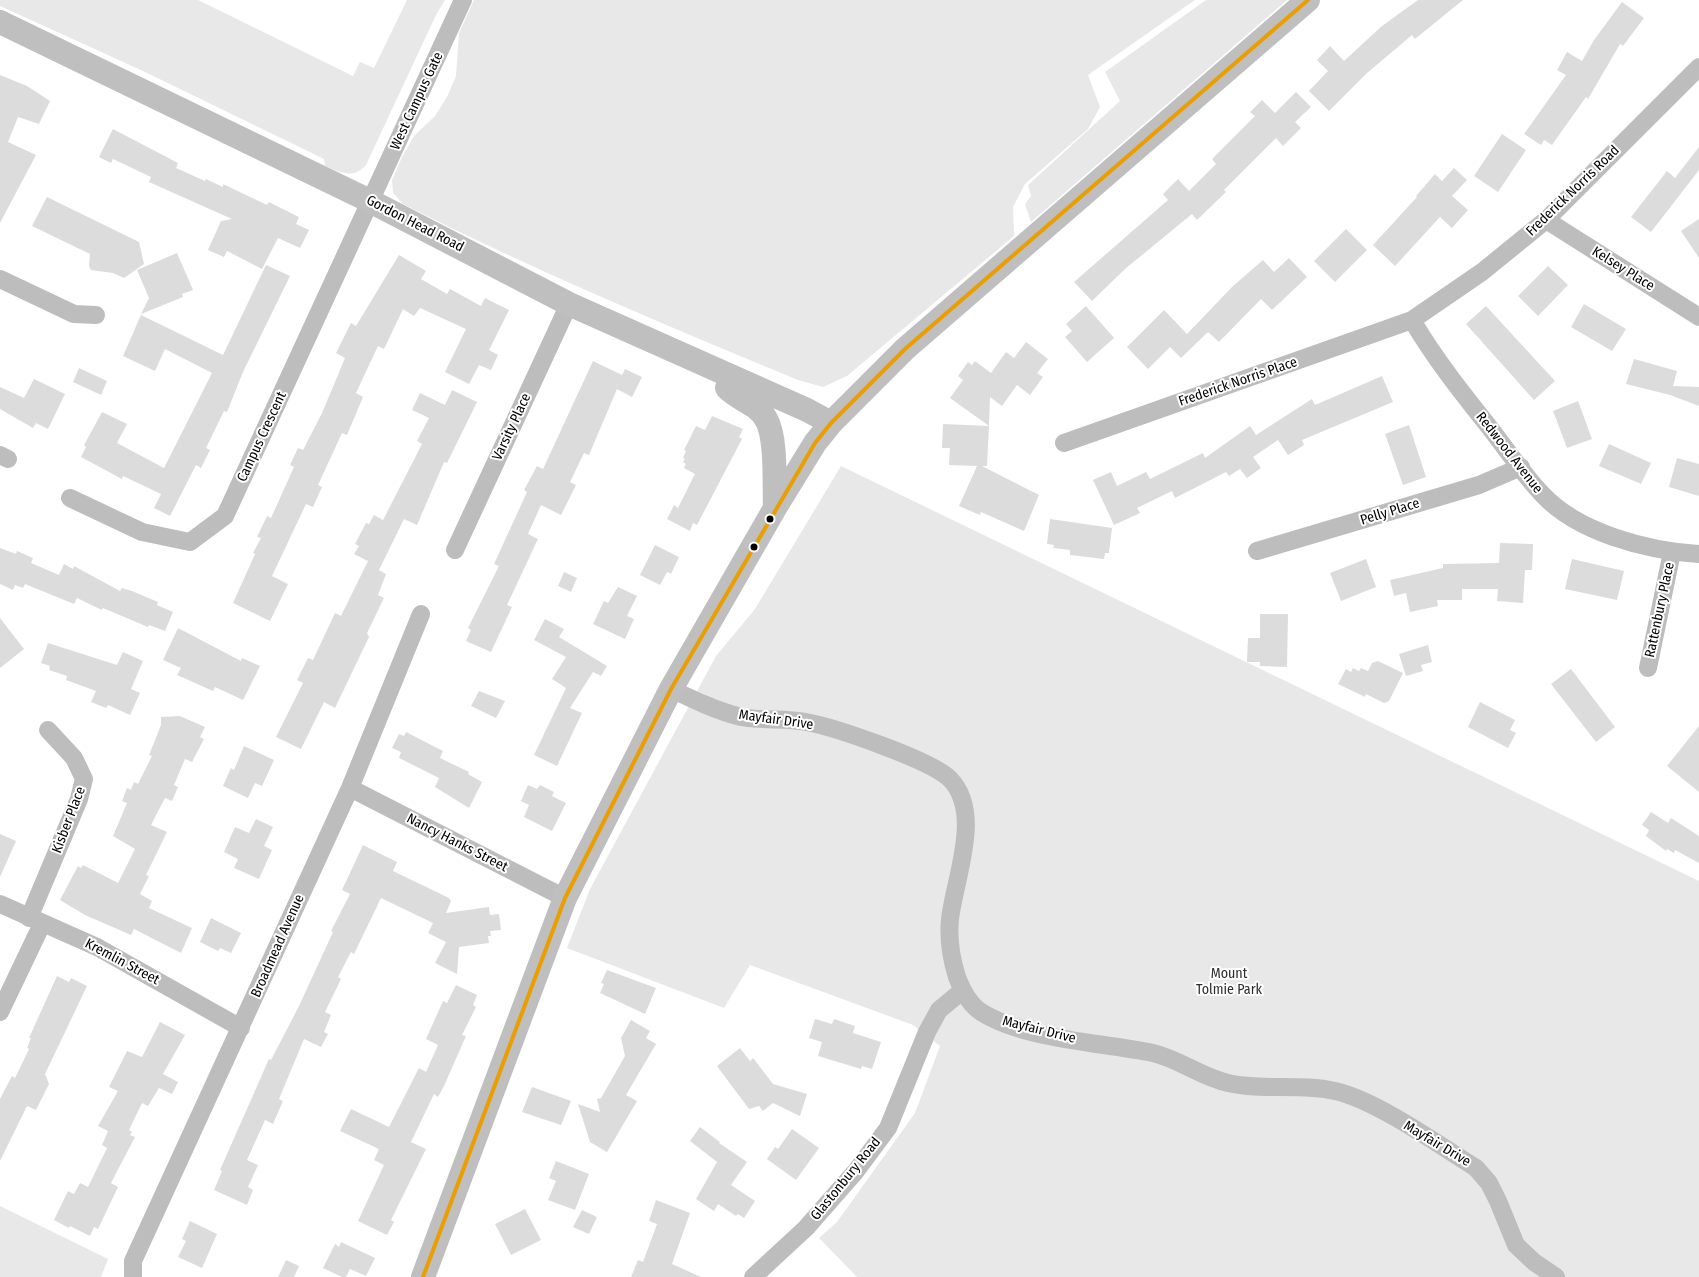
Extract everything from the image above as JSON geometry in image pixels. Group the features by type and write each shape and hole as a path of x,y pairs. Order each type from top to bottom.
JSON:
{"main road":[{"path":"423,1277 565,898 671,689 775,508 815,443 831,423 905,348 1308,0"},
{"name":"Gordon Head Road","path":"0,22 372,202 569,304 711,369 807,410 831,423"},
{"path":"711,369 732,393 750,402 766,419 773,445 775,508"}],"street":[{"name":"West Campus Gate","path":"372,202 463,0"},
{"name":"Frederick Norris Road","path":"1412,320 1482,272 1546,220 1699,67"},
{"name":"Campus Crescent","path":"70,498 142,532 190,542 225,516 372,202"},
{"name":"Kelsey Place","path":"1546,220 1699,317"},
{"path":"0,279 74,314 96,315"},
{"name":"Varsity Place","path":"455,550 569,304"},
{"name":"Frederick Norris Place","path":"1064,444 1412,320"},
{"name":"Redwood Avenue","path":"1412,320 1437,361 1542,495 1566,514 1593,528 1630,543 1672,552 1699,554"},
{"name":"Pelly Place","path":"1257,551 1479,485 1521,467"},
{"name":"Rattenbury Place","path":"1648,668 1672,552"},
{"name":"Broadmead Avenue","path":"133,1277 133,1261 350,788 420,614"},
{"name":"Mayfair Drive","path":"671,689 705,705 738,716 758,720 805,722 832,730 900,753 932,767 949,778 961,794 966,810 966,832 950,921 951,958 962,991 977,1010 1002,1023 1024,1030 1155,1054 1224,1082 1252,1087 1336,1091 1371,1105 1476,1168 1489,1183 1516,1245 1534,1262 1556,1277"},
{"name":"Kisber Place","path":"0,1012 36,921 79,799 84,779 74,758 48,730"},
{"name":"Nancy Hanks Street","path":"350,788 565,898"},
{"name":"Kremlin Street","path":"0,904 97,947 241,1028"},
{"name":"Glastonbury Road","path":"753,1277 806,1228 856,1171 888,1128 927,1032 940,1010 962,991"}],"green space":[{"path":"0,0 198,0 353,76 360,62 374,68 407,0 445,0 436,15 366,165 357,172 347,173 325,166 324,159 143,71 0,6"},
{"path":"474,0 1195,0 1088,75 1100,107 1088,129 1025,184 1013,207 1014,236 847,376 823,387 798,380 549,274 403,204 393,193 392,180 402,157 414,136 435,116 447,97 456,76 459,33"},
{"path":"1206,0 1287,0 1031,222 1025,204 1031,196 1028,185 1120,101 1105,72"},
{"name":"Mount Tolmie Park","path":"841,466 1699,881 1699,1277 857,1277 819,1238 837,1222 915,1113 940,1046 913,1025 750,965 724,1008 567,948 590,889 716,656 755,609"},
{"path":"0,1206 108,1259 101,1277 0,1277"}],"building":[{"path":"1418,0 1463,0 1415,39 1412,35 1367,73 1329,111 1309,91 1328,71 1317,60 1330,46 1344,61 1382,26"},
{"path":"1622,2 1644,18 1623,46 1620,44 1588,99 1586,97 1552,145 1544,140 1541,145 1524,134 1566,75 1557,70 1567,52 1582,61 1594,40"},
{"path":"0,75 27,86 50,101 39,124 18,117 8,142 36,155 0,223"},
{"path":"1296,92 1311,107 1295,122 1301,128 1283,146 1276,138 1197,220 1192,214 1125,269 1092,301 1074,282 1168,200 1163,194 1178,179 1189,191 1216,164 1212,159 1255,116 1250,112 1262,100 1275,113"},
{"path":"113,129 178,163 176,168 223,187 223,184 267,205 269,202 299,217 296,224 309,230 300,248 278,238 262,269 227,251 224,257 208,250 221,221 232,219 149,182 151,177 113,159 111,163 99,157"},
{"path":"1502,134 1526,150 1498,192 1474,176"},
{"path":"1699,147 1699,170 1651,232 1631,217 1667,171 1675,178"},
{"path":"1454,168 1467,180 1452,196 1468,210 1452,228 1440,217 1395,266 1373,245 1417,197 1435,174 1442,181"},
{"path":"47,197 139,242 144,264 124,278 113,273 91,270 89,266 90,254 32,226"},
{"path":"1699,219 1699,258 1681,231"},
{"path":"1346,229 1367,250 1335,282 1314,261"},
{"path":"177,253 193,290 182,294 183,297 141,314 149,298 137,270"},
{"path":"399,255 426,271 421,279 447,294 450,289 481,306 485,298 509,310 489,350 498,355 491,370 479,365 469,384 445,372 466,329 420,308 414,316 403,309 384,349 378,346 356,393 363,397 347,435 342,433 318,485 322,487 313,507 306,504 272,576 288,584 270,621 233,603 261,538 257,537 267,516 271,518 294,467 290,465 298,448 303,450 322,413 345,358 336,353 351,323 356,326"},
{"path":"1289,258 1307,277 1272,310 1261,299 1219,342 1208,332 1181,358 1170,347 1148,369 1127,347 1164,310 1187,334 1233,286 1263,260 1274,272"},
{"path":"266,265 290,276 243,372 227,412 224,411 206,448 210,450 201,468 196,465 170,516 154,508 161,494 123,476 122,479 81,457 86,447 84,445 102,412 127,424 117,443 164,468 212,373 165,349 155,371 123,356 141,315 223,355"},
{"path":"1548,266 1568,285 1538,316 1518,296"},
{"path":"1584,304 1626,329 1612,351 1571,327"},
{"path":"1086,306 1114,338 1087,362 1065,337 1072,331 1066,324"},
{"path":"1486,306 1555,381 1534,400 1466,324"},
{"path":"1026,342 1048,359 1037,373 1043,377 1030,395 1017,385 1002,406 990,397 989,426 950,398 963,380 958,376 968,362 972,365 975,361 991,373 1006,352 1014,358"},
{"path":"1634,359 1677,371 1673,386 1699,387 1699,406 1670,395 1626,384"},
{"path":"593,361 622,375 625,369 642,377 632,397 617,389 589,455 584,453 570,482 576,485 561,515 541,505 528,534 538,539 507,605 512,607 491,652 466,641 471,630 468,628 499,566 494,564 527,492 524,490 537,466 543,469"},
{"path":"79,368 107,381 101,395 73,382"},
{"path":"1382,376 1393,402 1302,440 1304,445 1288,455 1278,440 1253,457 1261,468 1247,478 1240,469 1229,476 1226,472 1175,498 1172,491 1137,508 1140,513 1114,525 1093,480 1111,472 1117,486 1146,472 1150,479 1203,453 1205,458 1250,426 1256,435 1312,399 1315,405"},
{"path":"34,379 65,394 48,429 36,423 33,428 0,409 0,387 24,398"},
{"path":"452,390 477,402 447,463 444,462 417,525 404,519 379,570 386,574 378,595 384,598 367,633 369,637 335,708 324,702 301,749 276,737 303,683 297,680 308,658 313,660 335,613 341,616 368,561 354,554 359,546 355,544 366,523 369,524 374,515 383,520 422,444 417,441 429,418 412,410 420,393 445,405"},
{"path":"1578,401 1592,439 1567,448 1553,411"},
{"path":"712,416 743,429 739,437 742,439 697,525 693,523 690,531 667,519 674,505 678,508 695,474 684,468 686,464 683,462 685,459 683,458 686,451 684,450 696,426 705,430"},
{"path":"943,424 989,426 987,466 982,466 1039,495 1024,531 981,512 980,515 959,506 977,466 949,465 950,448 942,448"},
{"path":"1409,425 1426,477 1403,485 1385,434"},
{"path":"1609,444 1651,463 1641,484 1599,466"},
{"path":"1677,458 1699,464 1699,496 1669,487"},
{"path":"1050,519 1112,528 1109,553 1105,553 1104,559 1070,555 1070,550 1053,548 1054,545 1047,544"},
{"path":"1500,543 1533,544 1532,570 1525,570 1523,603 1497,601 1498,589 1462,589 1462,600 1437,600 1438,606 1410,612 1406,593 1394,596 1390,580 1443,568 1443,564 1499,563"},
{"path":"655,545 679,557 671,574 667,572 660,585 640,575"},
{"path":"0,548 16,554 17,551 33,558 31,563 59,575 64,564 73,569 74,566 120,591 122,588 158,602 157,605 173,612 165,631 149,625 148,627 103,608 102,610 77,598 74,604 25,584 23,588 15,585 13,590 0,584"},
{"path":"1366,559 1376,587 1341,601 1330,573"},
{"path":"1572,559 1624,571 1617,600 1565,589"},
{"path":"564,572 577,578 571,592 558,586"},
{"path":"618,587 637,596 627,616 634,619 625,639 593,624 604,601 608,603"},
{"path":"1260,614 1288,614 1287,667 1260,666 1260,662 1247,662 1248,638 1260,638"},
{"path":"0,618 24,649 0,668"},
{"path":"545,619 564,629 559,637 607,666 601,676 593,672 570,708 582,713 557,766 534,755 566,688 552,679 566,657 534,640"},
{"path":"178,628 241,661 242,658 260,666 243,700 215,687 213,691 177,675 181,668 163,660"},
{"path":"48,643 117,665 123,652 143,661 131,689 140,693 130,715 108,705 106,708 91,702 96,691 66,680 67,676 49,670 50,666 41,663"},
{"path":"1428,645 1432,662 1421,665 1423,671 1406,676 1399,654"},
{"path":"1378,661 1403,673 1389,701 1384,703 1366,694 1365,697 1338,684 1346,669 1351,672 1353,668 1359,671 1361,668 1368,671 1372,663"},
{"path":"1571,669 1615,727 1596,742 1551,684"},
{"path":"479,691 505,701 496,718 471,706"},
{"path":"1480,702 1515,720 1510,730 1516,733 1508,748 1468,727"},
{"path":"180,716 205,727 200,737 204,739 192,762 185,759 174,785 178,787 172,801 165,798 151,825 167,832 146,875 149,876 140,894 152,901 149,908 192,928 181,953 134,929 131,935 85,915 60,900 78,866 81,868 83,865 118,883 135,849 113,836 127,803 122,801 127,788 131,790 134,782 138,784 152,756 149,755 161,725 161,717"},
{"path":"1699,726 1699,792 1667,766"},
{"path":"406,732 443,751 440,758 469,772 468,774 482,782 469,808 435,787 439,778 399,758 401,752 392,748 399,734 404,736"},
{"path":"244,746 274,760 262,786 255,783 248,798 223,786 231,768 234,770"},
{"path":"528,785 537,789 540,785 554,792 552,796 566,803 552,831 524,817 529,805 521,801"},
{"path":"1651,812 1668,823 1671,818 1699,836 1699,863 1675,850 1674,853 1667,849 1666,851 1646,836 1649,830 1642,825"},
{"path":"256,819 273,827 264,846 272,850 259,879 234,868 238,859 224,852 235,827 249,833"},
{"path":"0,834 16,841 0,877"},
{"path":"363,845 397,862 393,871 449,898 451,901 446,913 489,907 490,915 499,914 501,930 490,931 491,936 488,936 489,943 459,947 457,974 435,963 446,942 428,933 433,923 381,898 354,954 351,952 338,977 341,979 325,1012 331,1015 324,1032 328,1034 321,1047 304,1039 279,1099 283,1101 273,1124 265,1120 247,1160 258,1165 248,1187 253,1190 247,1205 214,1190 222,1171 220,1170 269,1059 271,1060 299,1006 333,932 331,931 350,894 342,890"},
{"path":"211,918 241,933 231,953 220,948 218,951 200,942"},
{"path":"607,970 656,988 645,1014 600,993 604,984 601,983"},
{"path":"57,976 69,982 71,978 87,986 45,1074 49,1084 36,1110 27,1106 0,1161 0,1099 12,1076 15,1078 29,1049 27,1048 31,1038 29,1038"},
{"path":"456,985 477,995 473,1005 476,1007 462,1035 466,1036 444,1086 438,1097 434,1094 411,1142 426,1149 391,1220 394,1222 387,1235 358,1221 384,1165 374,1160 379,1149 340,1131 351,1109 389,1127 419,1068 426,1072 438,1045 426,1039 443,1001 447,1003"},
{"path":"815,1019 832,1024 834,1019 855,1026 853,1033 881,1042 872,1069 862,1066 861,1069 818,1056 822,1042 809,1038"},
{"path":"631,1020 650,1031 646,1038 656,1044 626,1095 637,1101 607,1152 590,1142 578,1104 600,1112 597,1099 601,1098 625,1056 621,1038"},
{"path":"160,1022 185,1035 163,1074 178,1082 172,1094 159,1088 148,1106 142,1103 129,1130 132,1132 130,1135 135,1137 111,1183 118,1187 98,1229 94,1227 90,1236 70,1226 69,1228 54,1220 68,1191 74,1194 80,1183 88,1187 107,1148 102,1145 108,1131 98,1126 118,1091 109,1087 127,1051 142,1057"},
{"path":"740,1048 750,1061 753,1058 773,1084 807,1094 800,1116 773,1103 763,1111 759,1106 749,1109 717,1066"},
{"path":"532,1087 571,1101 561,1125 522,1112"},
{"path":"700,1127 747,1162 731,1185 755,1201 744,1218 738,1214 736,1216 718,1204 714,1211 696,1199 717,1162 690,1141"},
{"path":"792,1129 819,1148 796,1180 767,1159 775,1147 778,1149"},
{"path":"556,1161 589,1174 575,1210 548,1200 556,1181 549,1178"},
{"path":"656,1200 690,1213 672,1264 701,1277 631,1277 638,1260 643,1262 657,1224 649,1221"},
{"path":"525,1209 541,1240 511,1255 495,1224"},
{"path":"582,1210 597,1217 589,1234 573,1227"},
{"path":"190,1221 217,1234 202,1268 178,1257 186,1241 182,1239"},
{"path":"341,1242 375,1258 366,1276 350,1269 346,1277 342,1277 323,1268 335,1244 339,1247"},
{"path":"286,1260 299,1266 294,1277 278,1277"}],"transit line":[{"path":"423,1277 565,898 671,689 815,443 831,423 905,349 1308,0"}]}
